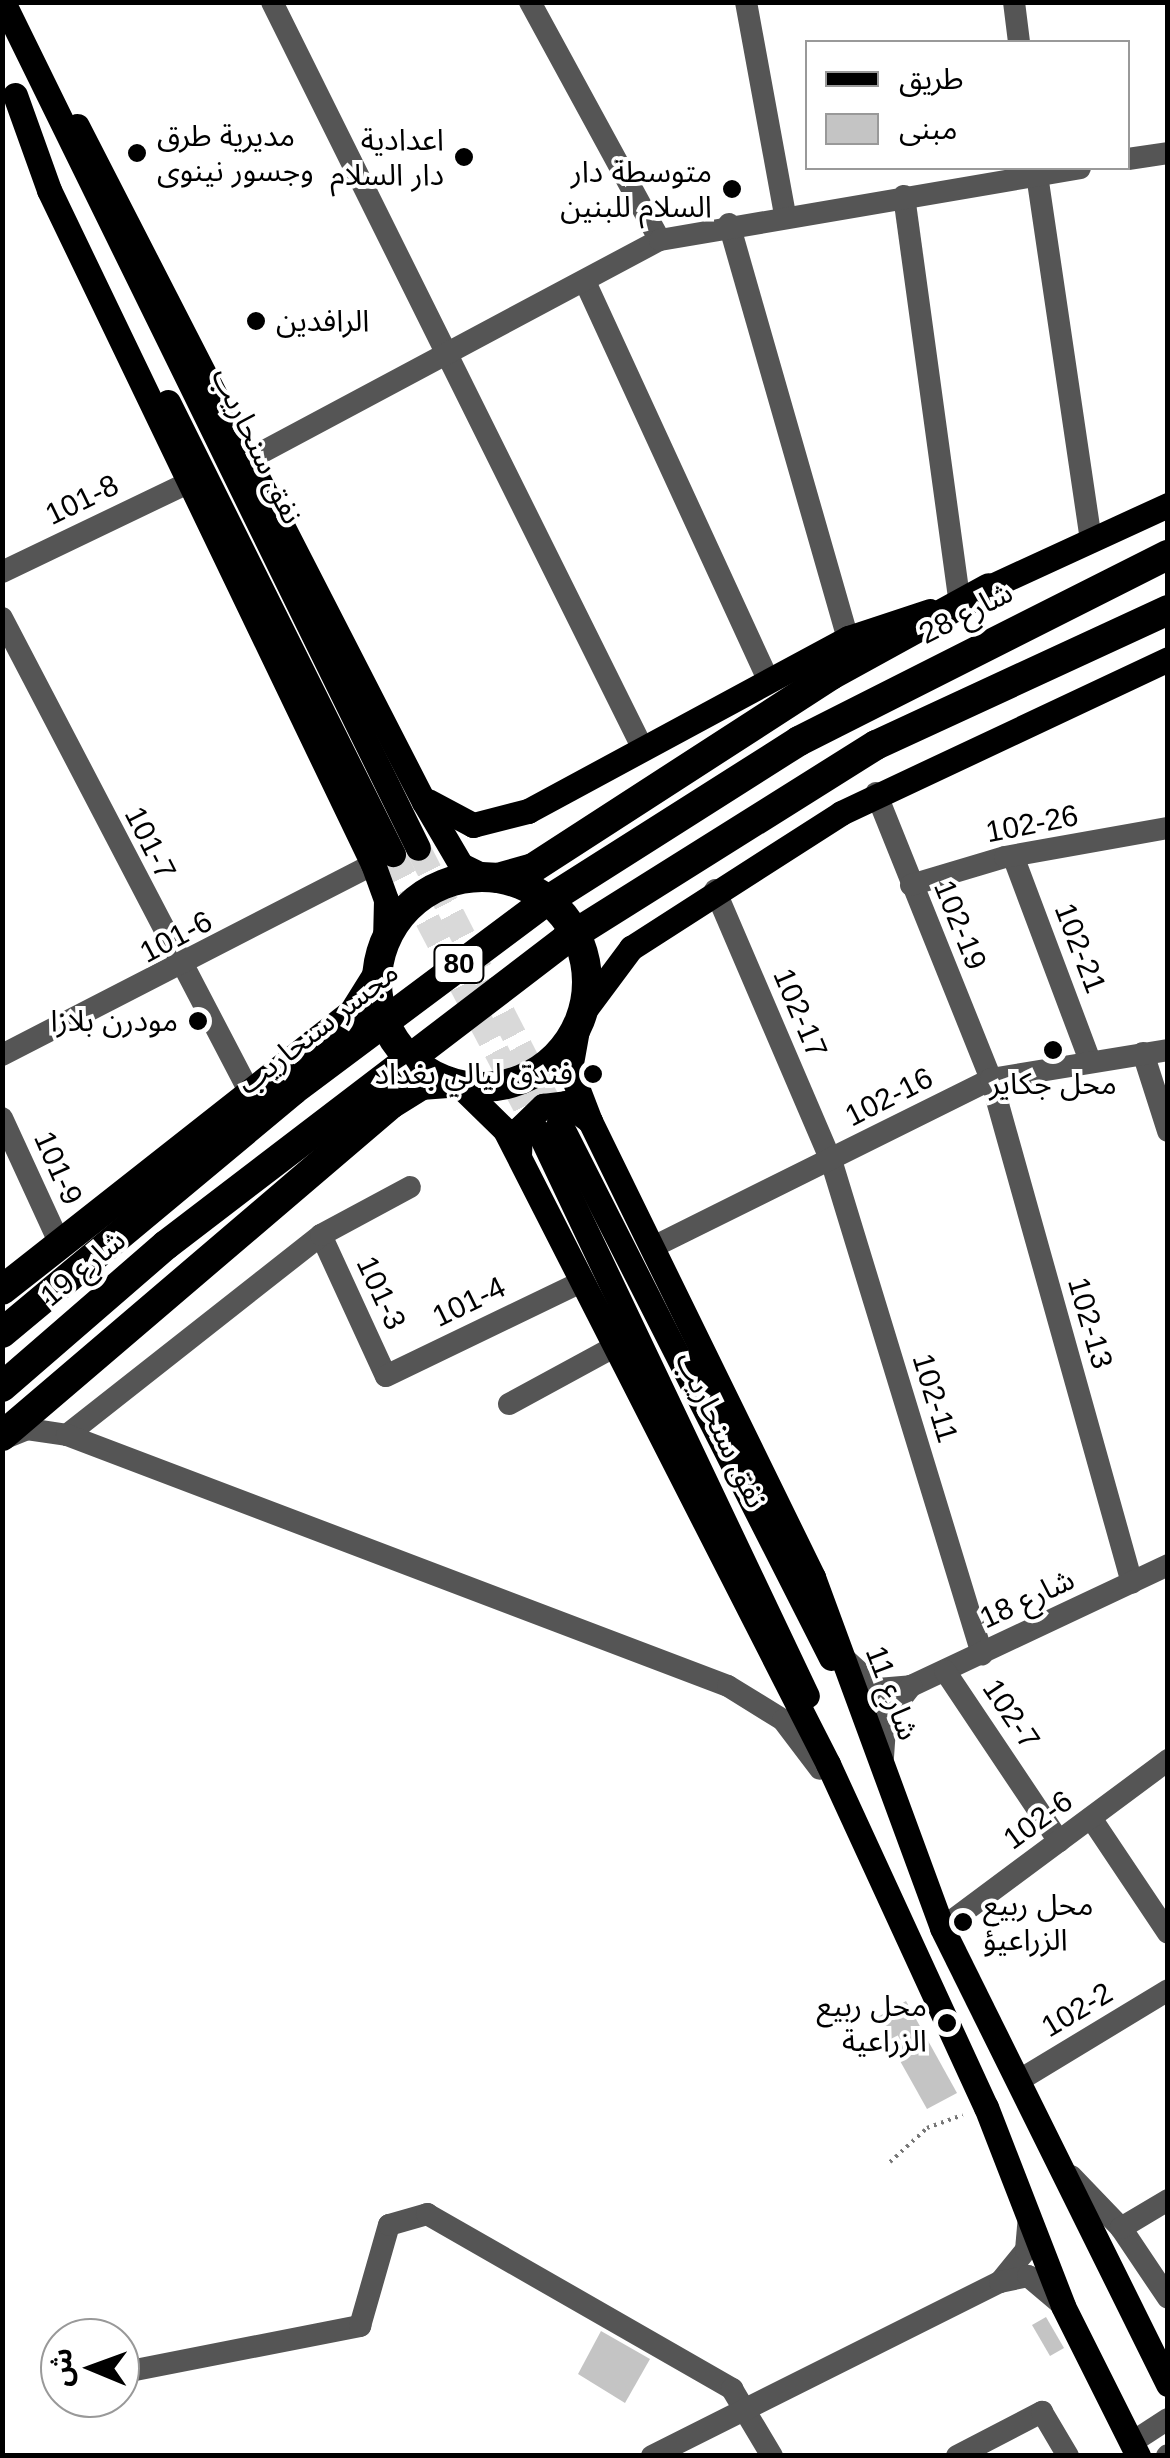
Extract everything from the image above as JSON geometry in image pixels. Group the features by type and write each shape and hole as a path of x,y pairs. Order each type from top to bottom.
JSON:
{"highway":[{"name":"شارع 28","path":"799,740 1168,555"},
{"path":"2,1290 354,1013 378,976 386,941 429,890 490,877 565,848 831,675 989,588"},
{"name":"شارع 19","path":"2,1387 166,1245 498,988 822,777 931,716 1168,610"},
{"name":"مجسر سنحاريب","path":"138,1215 478,949 799,740"},
{"path":"2,1438 392,1104 421,1085 526,1077 580,1019 586,968 575,933 537,892 490,877"},
{"path":"378,976 394,1039 456,1084"},
{"name":"شارع 19","path":"2,1333 138,1215"}],"main road":[{"path":"3,2 39,73 102,160 422,798 461,865 490,877"},
{"path":"2,71 15,94 49,190 356,830 374,860 407,865 430,845 422,798"},
{"name":"نفق سنحاريب","path":"39,73 394,855"},
{"name":"نفق سنحاريب","path":"15,94 394,855"},
{"path":"422,798 460,824 497,823 848,638 989,588 1168,506"},
{"path":"580,1019 608,968 714,890 876,793 1168,659"},
{"path":"356,830 394,855 386,900 386,941"},
{"name":"شارع 11","path":"580,1019 570,1069 590,1121 756,1449 881,1750 942,1928 1168,2384"},
{"path":"456,1084 492,1109 828,1764 986,2107 1062,2306 1134,2449"},
{"path":"521,1163 520,1128 532,1112 566,1103 590,1121"},
{"name":"نفق سنحاريب","path":"828,1764 776,1617 549,1127 881,1750"}],"street":[{"path":"272,2 452,356 643,749"},
{"path":"530,2 660,240"},
{"path":"746,2 784,214"},
{"path":"1014,2 1019,40"},
{"path":"1130,160 1168,153"},
{"path":"253,457 587,286 660,240 729,224 1036,171 1091,540"},
{"path":"904,196 959,600"},
{"path":"729,224 848,638"},
{"path":"587,286 769,681"},
{"name":"101-8","path":"2,572 188,483"},
{"name":"101-7","path":"2,618 181,970 250,1093"},
{"name":"102-19","path":"876,793 991,1079"},
{"name":"102-26","path":"911,885 1013,856 1168,828"},
{"name":"101-6","path":"2,1055 181,970 394,855"},
{"name":"102-21","path":"1013,856 1090,1061"},
{"name":"102-17","path":"714,890 831,1160"},
{"name":"102-16","path":"653,1246 991,1079 1168,1050"},
{"path":"1143,1054 1168,1131"},
{"name":"102-13","path":"991,1079 1132,1583"},
{"name":"101-9","path":"2,1118 59,1242"},
{"name":"102-11","path":"831,1160 982,1654"},
{"path":"66,1435 322,1236 410,1187"},
{"name":"101-3","path":"322,1236 386,1376"},
{"name":"101-4","path":"386,1376 579,1283"},
{"path":"508,1404 612,1348"},
{"path":"2,1438 27,1430 66,1435 762,1702 803,1743 849,1815"},
{"name":"شارع 18","path":"911,1686 1168,1565"},
{"path":"844,1658 878,1689 911,1686"},
{"name":"102-7","path":"945,1671 1060,1841"},
{"path":"881,1750 886,1718 911,1686"},
{"name":"102-6","path":"942,1928 1168,1760"},
{"path":"1092,1818 1168,1933"},
{"name":"102-2","path":"1018,2081 1168,1990"},
{"path":"1038,2127 1122,2228 1168,2298"},
{"path":"1122,2228 1168,2200"},
{"path":"1000,2282 1026,2250 1029,2213"},
{"path":"140,2369 360,2326 389,2225 428,2214 732,2389 748,2409 772,2456"},
{"path":"652,2456 1000,2282 1028,2276 1062,2306"},
{"path":"957,2456 1042,2412 1064,2454"},
{"path":"1134,2449 1168,2419"}],"path":[{"path":"890,2162 927,2128 986,2107"}],"building":[{"path":"906,2001 957,2093 927,2109 876,2018"},
{"path":"1046,2317 1064,2348 1050,2356 1032,2325"},
{"path":"601,2331 650,2359 625,2403 578,2374"}],"tunnel":[{"path":"418,848 559,1122"},
{"path":"393,854 539,1132"}],"place":[{"name":"مديرية طرق وجسور نينوى","path":"137,153"},
{"name":"اعدادية دار السلام","path":"464,157"},
{"name":"متوسطة دار السلام للبنين","path":"732,189"},
{"name":"الرافدين","path":"256,321"},
{"name":"مودرن بلازا","path":"198,1021"},
{"name":"محل جكاير","path":"1053,1050"},
{"name":"فندق ليالي بغداد","path":"593,1074"},
{"name":"محل ربيع الزراعيؤ","path":"963,1922"},
{"name":"محل ربيع الزراعية","path":"947,2023"}]}
